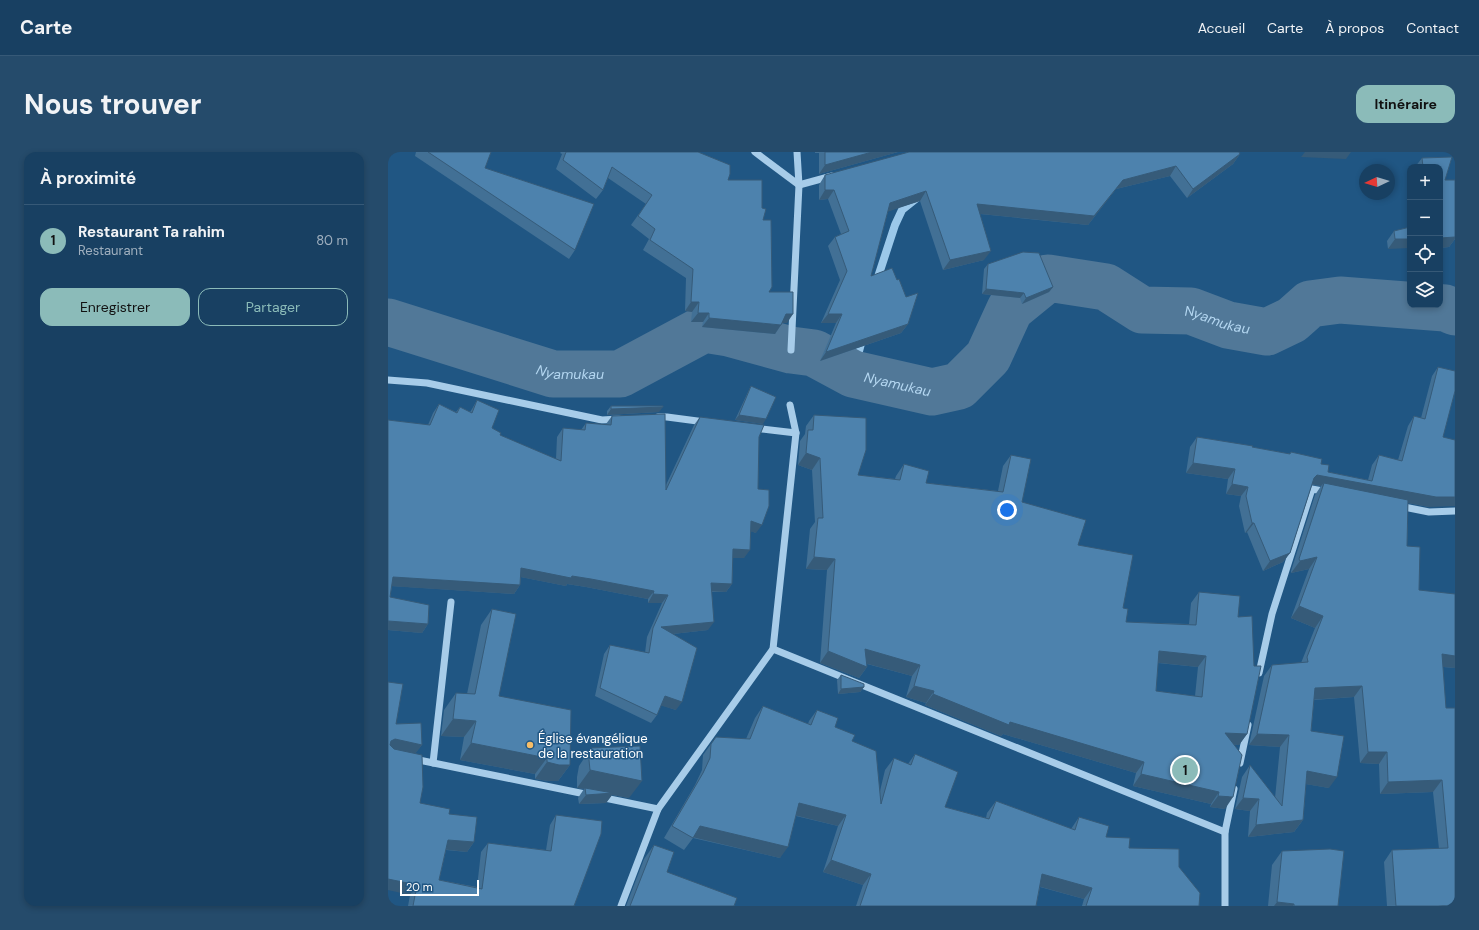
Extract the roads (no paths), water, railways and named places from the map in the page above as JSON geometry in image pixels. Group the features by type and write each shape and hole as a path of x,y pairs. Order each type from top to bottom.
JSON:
{"street":[{"path":"755,152 799,185"},
{"path":"792,350 799,185 797,152"},
{"path":"799,185 836,174"},
{"path":"388,380 427,383 602,420 623,419"},
{"path":"621,906 658,809 773,649 796,433 790,406"},
{"path":"652,417 667,417 713,422"},
{"path":"743,426 796,433"},
{"path":"1257,684 1272,614 1312,489 1335,494"},
{"path":"1390,505 1429,512 1455,511"},
{"path":"433,763 451,602"},
{"path":"773,649 1225,832"},
{"path":"1239,770 1250,715"},
{"path":"403,757 658,809"},
{"path":"1225,906 1225,832 1235,785"}],"waterway":[{"path":"876,283 895,225 902,210 917,198"},
{"name":"Nyamukau","path":"388,322 553,374 620,374 704,329 729,333 791,350 814,353 853,374 932,392 959,386 988,357 1010,309 1048,278 1106,287 1142,310 1191,311 1228,325 1267,332 1292,320 1310,304 1340,300 1445,308 1455,312"},
{"path":"853,374 863,336"}],"place":[{"name":"Église évangélique de la restauration","path":"530,745"},
{"name":"Restaurant Ta rahim","path":"1185,770"}]}
